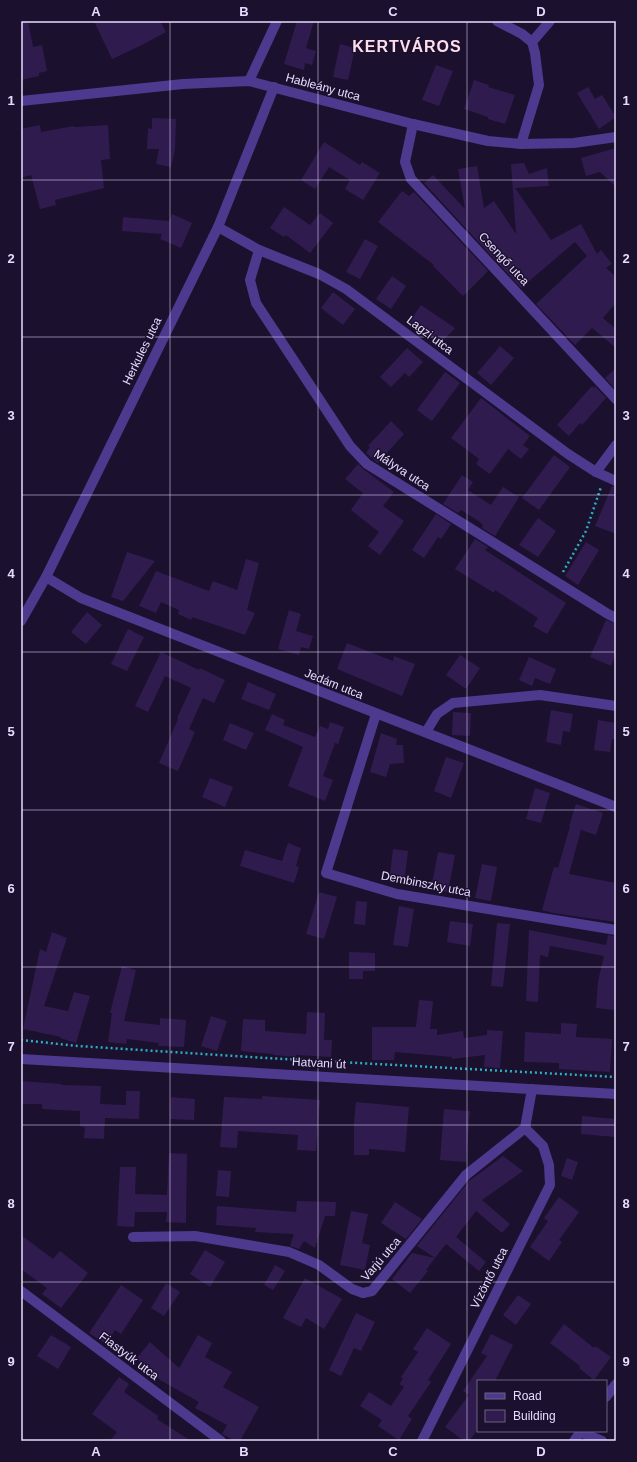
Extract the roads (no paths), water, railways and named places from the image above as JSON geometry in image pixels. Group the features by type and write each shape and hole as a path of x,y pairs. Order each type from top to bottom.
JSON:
{"street":[{"path":"249,81 277,21"},
{"path":"497,21 522,34 532,42 535,53 539,85 521,144"},
{"path":"532,42 550,21"},
{"name":"Hableány utca","path":"21,101 183,84 249,81 413,124 488,141 521,144 574,143 616,137"},
{"name":"Herkules utca","path":"21,621 46,577 218,228 274,87"},
{"name":"Csengő utca","path":"413,124 406,162 411,179 616,399"},
{"name":"Lagzi utca","path":"218,228 259,250 319,274 346,289 568,454 601,474 616,480"},
{"name":"Mályva utca","path":"259,250 250,280 256,303 350,446 367,464 557,583 616,618"},
{"path":"601,474 616,445"},
{"name":"Jedám utca","path":"46,577 82,598 616,808"},
{"path":"426,732 437,714 453,703 540,695 616,706"},
{"name":"Dembinszky utca","path":"376,714 326,873 397,894 616,930"},
{"name":"Hatvani út","path":"21,1059 616,1094"},
{"path":"525,1128 532,1089"},
{"name":"Varjú utca","path":"133,1236 195,1236 289,1252 320,1265 352,1289 363,1293 372,1291 466,1175 525,1128"},
{"name":"Vízöntő utca","path":"422,1441 550,1185 549,1165 543,1146 525,1128"},
{"name":"Fiastyúk utca","path":"21,1291 221,1441"},
{"path":"607,1396 616,1384"},
{"path":"574,1441 580,1432 602,1441"}],"district":[{"name":"KERTVÁROS","path":"407,46"}]}
